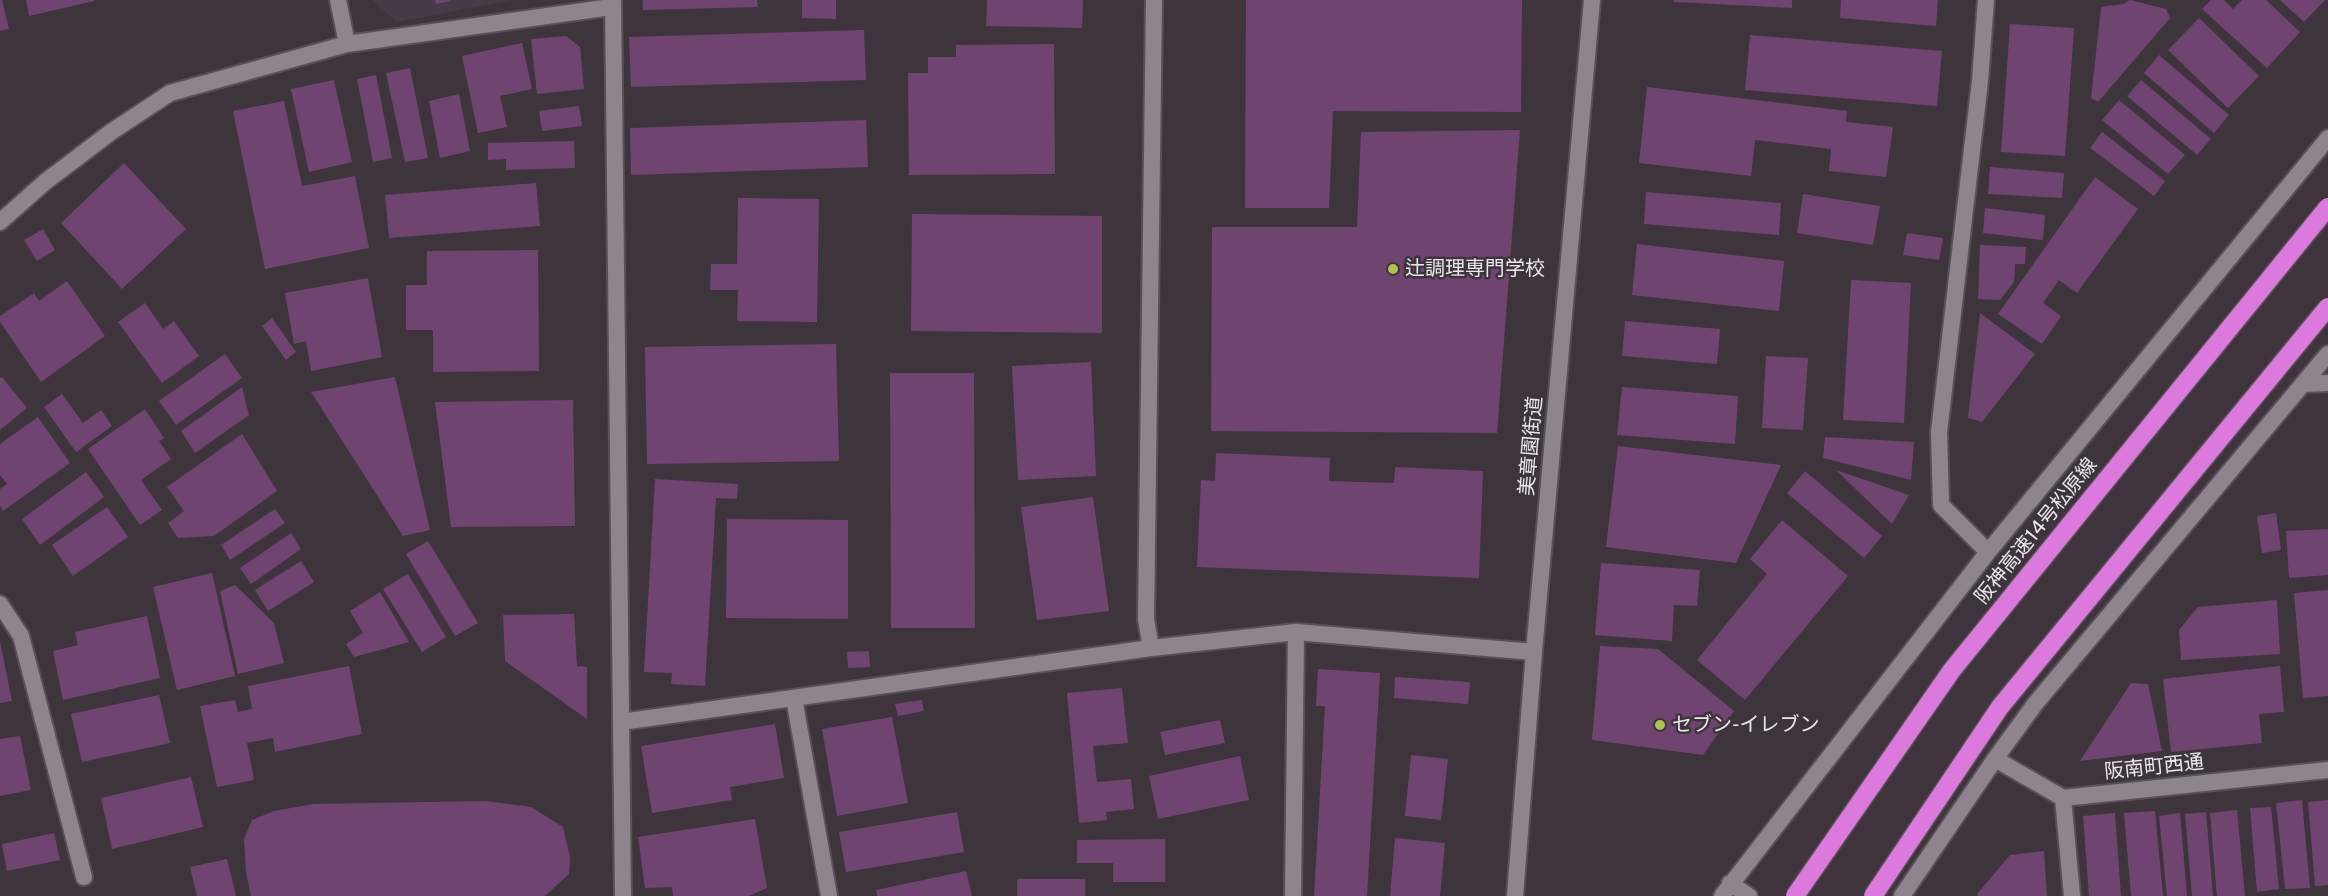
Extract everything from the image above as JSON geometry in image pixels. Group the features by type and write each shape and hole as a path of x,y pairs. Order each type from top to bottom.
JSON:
{"highway":[{"name":"阪神高速14号松原線","path":"1795,896 1952,670 2328,207"},
{"path":"1873,896 2000,707 2328,307"}],"street":[{"path":"338,0 347,44"},
{"path":"1151,648 1146,619 1154,0"},
{"name":"美章園街道","path":"1515,896 1534,652 1592,0"},
{"path":"1986,0 1980,81 1939,432 1941,505 1988,552"},
{"path":"0,222 45,182 111,132 170,93 347,44 612,4 623,896"},
{"path":"1749,896 1726,890 1988,552 2328,138"},
{"path":"1902,896 1995,759 2036,704 2328,354"},
{"path":"2303,384 2328,383"},
{"path":"0,604 21,636 84,877"},
{"path":"1293,896 1296,632"},
{"path":"621,722 1151,648 1296,632 1534,652"},
{"path":"794,698 829,896"},
{"path":"1995,759 2063,798 2072,896"},
{"name":"阪南町西通","path":"2063,798 2328,770"}],"shaded area":[{"path":"372,0 511,0 397,22"}],"building":[{"path":"0,0 2,0 9,29 0,31"},
{"path":"26,0 94,0 94,1 29,16"},
{"path":"435,0 451,0 451,1 436,4"},
{"path":"643,0 757,0 758,7 643,10"},
{"path":"802,0 836,0 836,19 802,18"},
{"path":"987,0 1083,0 1082,28 986,26"},
{"path":"1246,0 1522,0 1521,112 1333,111 1329,208 1245,208"},
{"path":"1674,0 1792,0 1792,8 1674,2"},
{"path":"1841,0 1938,0 1936,26 1840,18"},
{"path":"2130,0 2166,9 2170,18 2098,102 2091,98 2101,7 2123,4"},
{"path":"2211,0 2224,0 2233,9 2242,0 2266,0 2300,32 2267,68 2202,9"},
{"path":"2280,0 2325,0 2304,22"},
{"path":"2199,18 2259,76 2228,108 2168,50"},
{"path":"2010,24 2074,28 2065,156 2001,152"},
{"path":"864,30 866,80 631,87 629,37"},
{"path":"1750,35 1942,51 1937,106 1745,90"},
{"path":"566,36 580,47 584,89 537,94 531,39"},
{"path":"522,43 532,89 500,96 507,127 478,133 462,56"},
{"path":"1054,44 1055,174 909,175 908,73 928,73 928,57 956,57 956,45"},
{"path":"2159,55 2229,115 2214,133 2144,73"},
{"path":"410,68 428,158 405,162 386,73"},
{"path":"376,75 392,158 373,162 357,79"},
{"path":"334,80 352,162 309,172 291,89"},
{"path":"2141,80 2211,139 2197,155 2127,96"},
{"path":"1647,87 1847,111 1846,122 1893,127 1886,177 1829,171 1831,149 1755,140 1751,176 1639,163"},
{"path":"459,94 470,151 440,158 429,101"},
{"path":"2119,100 2185,155 2168,174 2102,120"},
{"path":"284,101 302,186 355,176 369,248 265,269 233,111"},
{"path":"579,106 582,126 542,131 539,111"},
{"path":"866,120 868,167 631,175 630,128"},
{"path":"1520,130 1497,433 1211,431 1212,227 1357,227 1361,132"},
{"path":"2102,132 2165,181 2154,196 2090,148"},
{"path":"574,141 575,168 506,170 506,159 488,160 488,143"},
{"path":"124,163 186,229 122,289 61,223"},
{"path":"1990,167 2064,173 2062,198 1988,194"},
{"path":"2095,177 2138,209 2077,293 2059,280 2043,303 2061,316 2042,344 1998,314"},
{"path":"536,183 540,226 389,238 385,195"},
{"path":"1646,192 1781,203 1779,235 1644,224"},
{"path":"1803,194 1880,206 1873,245 1797,233"},
{"path":"738,198 819,199 817,322 737,321 738,290 710,290 711,264 737,264"},
{"path":"1985,208 2045,215 2043,240 1983,233"},
{"path":"912,214 1102,216 1102,333 911,331"},
{"path":"43,229 55,250 37,261 24,240"},
{"path":"1907,233 1943,238 1939,260 1903,255"},
{"path":"1637,244 1784,261 1779,311 1632,295"},
{"path":"1980,245 2026,247 2025,264 2015,264 2014,282 2000,300 1978,299"},
{"path":"538,250 539,371 433,372 433,330 406,330 406,285 427,285 427,251"},
{"path":"368,278 382,357 311,371 306,341 294,344 285,293"},
{"path":"1851,280 1911,283 1904,423 1843,420"},
{"path":"67,281 105,336 41,382 0,322 0,316 34,293 39,301"},
{"path":"145,303 163,329 174,321 199,356 162,383 118,322"},
{"path":"1980,313 2035,354 1982,422 1968,418"},
{"path":"272,318 296,352 286,360 262,326"},
{"path":"1625,321 1720,329 1717,364 1622,356"},
{"path":"836,344 839,461 647,464 645,347"},
{"path":"225,354 242,378 176,425 159,401"},
{"path":"1766,356 1808,358 1803,430 1762,428"},
{"path":"1091,362 1096,476 1018,480 1012,366"},
{"path":"890,373 974,373 975,628 891,628"},
{"path":"2,377 27,408 0,430 0,378"},
{"path":"395,377 430,530 403,536 311,392"},
{"path":"242,387 249,415 195,453 181,431"},
{"path":"1622,387 1738,396 1735,444 1617,435"},
{"path":"62,394 83,423 101,410 112,426 76,452 44,407"},
{"path":"573,400 575,526 451,527 435,402"},
{"path":"145,409 164,438 159,441 171,459 141,480 162,510 140,525 88,449"},
{"path":"38,417 70,463 3,511 0,506 0,489 7,484 0,475 0,444"},
{"path":"242,434 277,491 214,536 178,538 168,523 184,511 167,487"},
{"path":"1825,437 1914,442 1911,480 1823,458"},
{"path":"1618,446 1781,465 1736,563 1606,547"},
{"path":"1216,453 1330,458 1329,481 1394,483 1395,467 1483,471 1479,578 1197,567 1201,480 1215,481"},
{"path":"1836,470 1909,495 1892,524"},
{"path":"1805,471 1882,536 1864,558 1787,493"},
{"path":"86,472 104,497 40,545 22,519"},
{"path":"655,479 738,484 737,499 716,498 705,686 671,684 672,673 644,672"},
{"path":"1093,497 1109,611 1037,620 1021,507"},
{"path":"107,507 128,537 73,576 52,545"},
{"path":"275,509 285,523 230,560 221,545"},
{"path":"2276,513 2281,550 2262,553 2257,516"},
{"path":"727,519 848,520 848,619 726,618"},
{"path":"1782,520 1848,576 1745,700 1697,660 1767,574 1750,559"},
{"path":"2328,529 2328,575 2289,578 2286,531"},
{"path":"291,533 301,549 251,584 240,568"},
{"path":"428,541 478,623 455,636 406,554"},
{"path":"301,561 314,582 268,611 255,590"},
{"path":"1601,563 1700,570 1697,606 1674,605 1672,641 1595,635"},
{"path":"212,573 235,676 177,690 153,587"},
{"path":"408,574 446,637 422,652 383,589"},
{"path":"235,585 274,623 284,663 238,674 220,591"},
{"path":"2328,590 2328,696 2303,698 2294,593"},
{"path":"380,592 409,642 354,657 346,644 363,633 350,611"},
{"path":"2277,600 2280,654 2181,660 2179,630 2198,607"},
{"path":"574,614 577,666 587,667 587,719 505,661 503,615"},
{"path":"147,616 160,678 63,700 53,651 78,645 75,632"},
{"path":"0,641 12,701 0,703"},
{"path":"1600,646 1658,649 1734,711 1703,755 1592,740"},
{"path":"869,651 870,667 848,668 847,652"},
{"path":"349,666 362,734 275,752 273,738 247,743 254,780 217,787 200,706 235,700 238,712 252,709 248,686"},
{"path":"2280,666 2284,712 2259,714 2262,743 2171,752 2163,679"},
{"path":"1318,669 1380,673 1367,896 1314,896 1325,706 1316,706"},
{"path":"1395,677 1470,682 1468,704 1394,698"},
{"path":"2131,683 2148,684 2162,751 2080,761"},
{"path":"1122,688 1128,743 1093,746 1097,782 1131,779 1134,809 1106,812 1107,820 1079,823 1067,693"},
{"path":"159,695 170,743 82,762 71,714"},
{"path":"922,700 924,711 898,716 895,704"},
{"path":"892,717 908,803 837,816 822,729"},
{"path":"1220,720 1225,743 1165,755 1160,732"},
{"path":"775,724 784,778 730,787 732,800 652,813 641,746"},
{"path":"20,736 31,790 0,796 0,739"},
{"path":"1411,755 1448,759 1441,820 1405,816"},
{"path":"1240,756 1249,800 1158,819 1149,776"},
{"path":"191,777 203,827 112,849 101,798"},
{"path":"2302,800 2310,888 2285,889 2276,803"},
{"path":"2328,800 2328,885 2315,886 2308,802"},
{"path":"486,801 531,807 563,827 570,857 569,874 545,896 251,896 246,872 244,839 252,820 274,811 313,804"},
{"path":"2271,807 2279,889 2257,892 2250,808"},
{"path":"2237,810 2245,896 2217,896 2210,813"},
{"path":"2155,811 2163,896 2131,896 2124,813"},
{"path":"957,812 964,852 846,872 839,832"},
{"path":"2206,812 2213,896 2192,896 2185,814"},
{"path":"2115,813 2121,896 2089,896 2083,816"},
{"path":"2180,813 2187,896 2167,896 2159,816"},
{"path":"755,819 767,888 749,896 673,896 672,887 645,888 638,837"},
{"path":"54,833 60,860 7,871 2,844"},
{"path":"1395,838 1445,843 1440,896 1390,896"},
{"path":"1165,839 1165,882 1113,882 1113,863 1077,863 1077,840"},
{"path":"2044,851 2047,896 1978,896 1977,894 2010,855"},
{"path":"227,859 236,896 197,896 190,867"},
{"path":"966,871 972,896 877,896 876,890"},
{"path":"1017,879 1085,879 1085,896 1017,896"}],"place":[{"name":"辻調理専門学校","path":"1393,269"},
{"name":"セブン-イレブン","path":"1660,725"}]}
